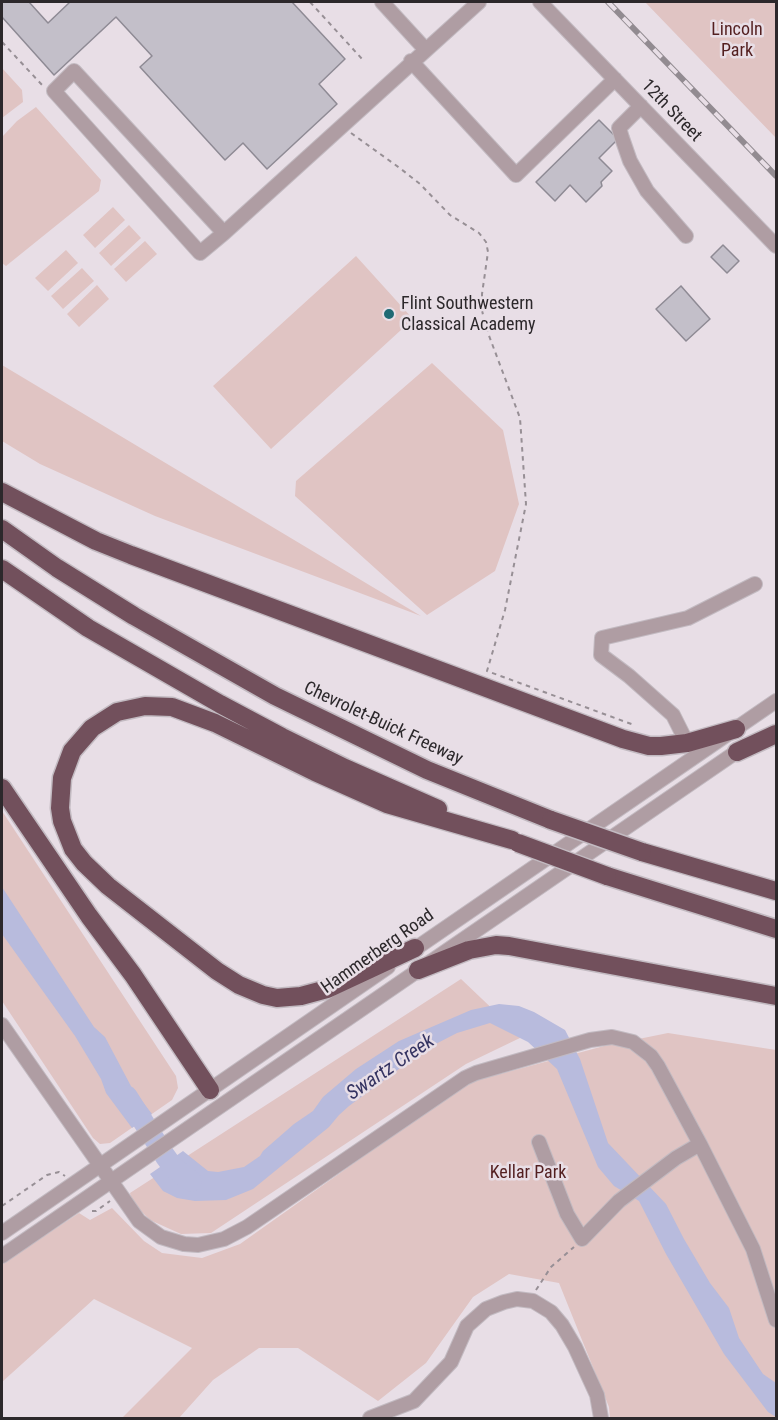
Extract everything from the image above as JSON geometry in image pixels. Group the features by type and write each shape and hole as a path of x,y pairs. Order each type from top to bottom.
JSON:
{"highway":[{"path":"2,492 96,541 131,555 623,739 649,746 661,746 687,742 736,729"},
{"name":"Chevrolet-Buick Freeway","path":"2,529 57,568 134,616 275,696 427,770 551,820 642,852 777,889"},
{"path":"2,569 88,628 185,685 282,737 375,782 515,842 607,876 777,929"},
{"path":"415,948 327,989 307,995 277,998 239,985 217,971 108,886 73,849 62,821 60,808 62,778 72,751 92,728 117,712 145,706 172,707 215,723 387,804 515,842"},
{"path":"737,752 777,734"},
{"path":"2,788 89,916 133,975 210,1090"},
{"path":"418,970 469,950 496,945 777,996"}],"street":[{"path":"382,2 425,49"},
{"path":"224,233 74,71 54,91 201,253 224,233 411,61 478,2"},
{"name":"12th Street","path":"540,2 777,246"},
{"path":"411,61 516,175 615,79"},
{"path":"640,106 619,128 630,161 647,191 686,236"},
{"path":"687,742 674,715 601,655 602,638 688,618 755,584"},
{"name":"Hammerberg Road","path":"2,1233 777,702"},
{"name":"Hammerberg Road","path":"2,1256 777,725"},
{"path":"2,1024 139,1221 161,1237 184,1244 198,1245 224,1239 247,1227 465,1078 602,1037 633,1042 643,1048 658,1066 700,1144 753,1249 777,1320"},
{"path":"210,1090 221,1096 236,1096"},
{"path":"539,1142 567,1214 582,1239 619,1200 676,1158 700,1144"},
{"path":"370,1419 414,1401 426,1390 451,1362 467,1326 486,1309 504,1302 534,1297 551,1312 567,1332 597,1395 601,1419"}],"path":[{"path":"310,2 363,60"},
{"path":"2,42 43,86"},
{"path":"343,124 353,135 420,184 450,215 479,234 486,242 488,252 482,310 485,325 520,418 526,504 505,610 487,671 638,727"},
{"path":"2,1206 50,1174 59,1172 67,1179"},
{"path":"89,1210 96,1210 120,1195"},
{"path":"534,1297 551,1267 582,1239"}],"green space":[{"name":"Lincoln Park","path":"645,2 776,2 776,138"},
{"path":"2,68 22,90 23,102 2,118"},
{"path":"36,107 101,180 99,191 6,266 2,263 2,137 17,121"},
{"path":"113,207 125,220 95,248 83,235"},
{"path":"129,225 141,238 111,266 99,253"},
{"path":"145,241 157,254 126,282 114,269"},
{"path":"66,250 78,263 48,291 35,278"},
{"path":"356,256 413,319 271,449 213,386"},
{"path":"82,268 94,281 63,309 51,296"},
{"path":"97,285 109,299 79,327 67,314"},
{"path":"432,363 503,430 519,504 495,571 427,615 295,496 296,481"},
{"path":"2,365 421,616 155,516 40,464 2,441"},
{"path":"2,811 176,1076 178,1088 172,1100 110,1143 100,1144 93,1138 2,1001"},
{"path":"461,979 522,1037 466,1064 211,1233 181,1234 150,1220 132,1202 130,1193"},
{"name":"Kellar Park","path":"668,1033 776,1050 776,1418 610,1418 609,1407 559,1283 509,1274 473,1297 426,1363 378,1401 298,1348 259,1348 213,1380 179,1418 122,1418 192,1348 94,1299 2,1382 2,1264 79,1213 90,1220 112,1208 144,1241 162,1253 202,1258 240,1244 467,1083 604,1046"}],"water":[{"path":"2,887 94,1027 105,1037 132,1088 152,1114 132,1128 106,1093 101,1079 75,1036 2,934"},
{"path":"499,1004 519,1006 565,1030 580,1059 608,1143 666,1204 710,1283 729,1308 739,1338 763,1374 776,1383 776,1417 768,1412 724,1354 666,1254 639,1201 614,1186 598,1167 557,1069 528,1042 490,1023 457,1033 426,1049 349,1106 329,1127 253,1189 226,1200 195,1201 177,1198 163,1191 150,1174 183,1151 208,1171 218,1172 244,1167 260,1156 294,1124 313,1111 323,1097 356,1069 399,1041 471,1010"}],"building":[{"path":"2,2 29,2 48,23 70,2 292,2 345,59 319,84 337,104 267,169 243,143 225,160 140,67 152,56 116,17 54,75 2,17"},
{"path":"599,120 618,139 599,158 612,171 601,182 602,186 586,202 570,185 555,201 536,182"},
{"path":"723,245 739,261 727,273 711,257"},
{"path":"681,286 710,319 686,341 656,309"}],"waterway":[{"name":"Swartz Creek","path":"127,1096 173,1167 191,1181"}],"railway":[{"path":"608,2 776,176"}],"place":[{"name":"Flint Southwestern Classical Academy","path":"389,314"}]}
